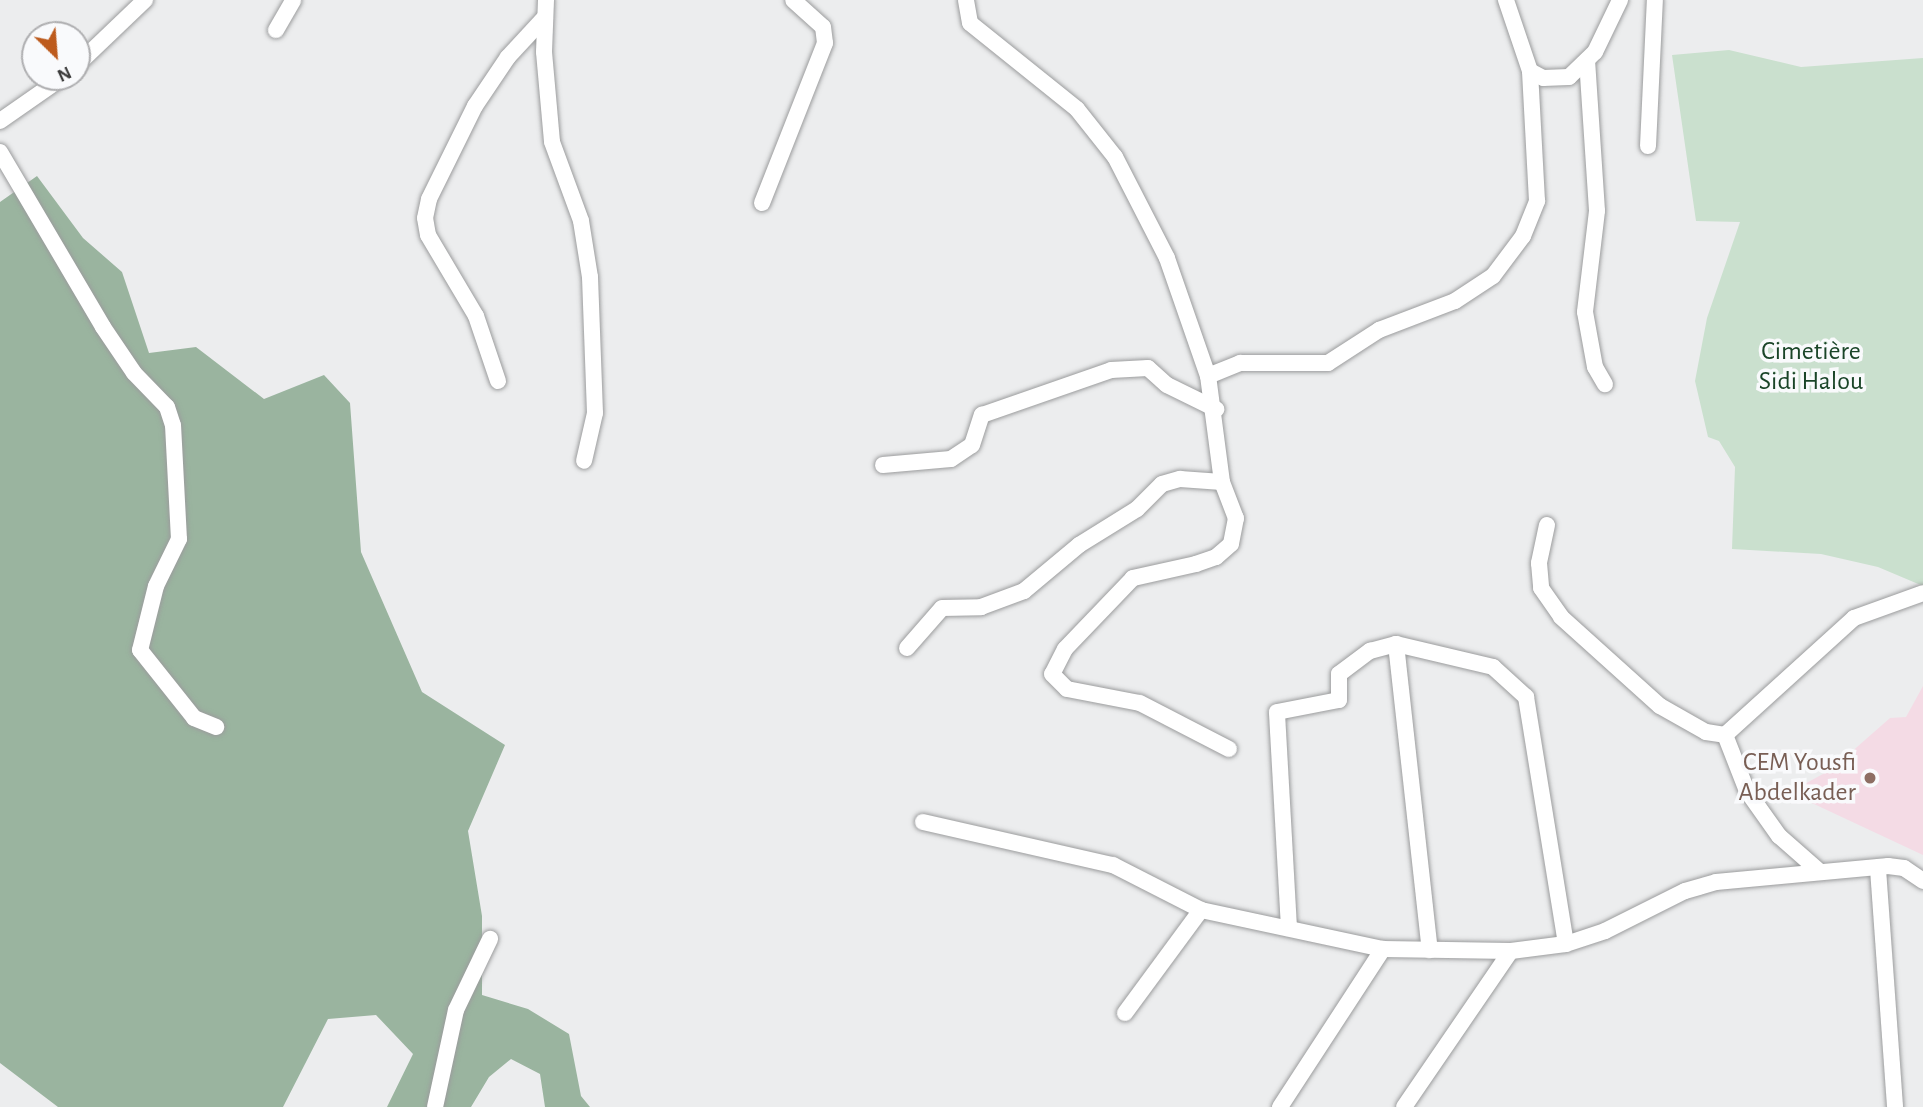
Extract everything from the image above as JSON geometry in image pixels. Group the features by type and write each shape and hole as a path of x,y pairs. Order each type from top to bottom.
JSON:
{"street":[{"path":"91,52 145,0"},
{"path":"276,30 293,0"},
{"path":"546,0 552,142 581,221 590,277 595,413 584,461"},
{"path":"762,203 825,43 823,27 793,0"},
{"path":"966,0 970,23 1077,109 1115,157 1167,258 1208,376 1216,409 1222,482 1236,518 1231,544 1216,557 1133,578 1065,649 1052,674 1068,689 1140,703 1229,749"},
{"path":"1208,376 1240,363 1328,363 1380,330 1455,301 1493,276 1523,236 1538,201 1530,71 1506,0"},
{"path":"1530,71 1543,78 1569,77 1595,52 1620,0"},
{"path":"1648,146 1655,0"},
{"path":"498,381 476,316 428,235 425,218 429,199 475,106 508,57 545,17"},
{"path":"1587,60 1597,211 1585,312 1595,368 1605,384"},
{"path":"0,121 43,91"},
{"path":"0,152 103,327 134,373 167,407 173,425 179,539 156,586 140,650 194,718 216,727"},
{"path":"883,465 951,460 972,445 982,415 1111,370 1148,368 1167,385 1216,409"},
{"path":"907,648 942,607 981,607 1024,591 1079,545 1137,509 1162,484 1180,479 1222,482"},
{"path":"1547,525 1539,563 1541,588 1561,617 1660,706 1706,732 1725,735"},
{"path":"1725,735 1854,618 1923,593"},
{"path":"1396,644 1430,950"},
{"path":"1289,928 1277,712 1339,700 1339,674 1370,651 1396,644 1493,667 1527,696 1566,944"},
{"path":"1725,735 1746,791 1779,836 1819,871"},
{"path":"923,822 1113,865 1200,910 1383,949 1511,951 1566,944 1605,931 1685,891 1716,882 1819,871 1903,868 1923,881"},
{"path":"1878,869 1895,1107"},
{"path":"1125,1013 1200,910"},
{"path":"435,1107 456,1010 490,939"},
{"path":"1280,1107 1383,949"},
{"path":"1404,1107 1511,951"}],"shaded area":[{"name":"CEM Yousfi Abdelkader","path":"1923,686 1923,855 1799,797 1801,786 1832,769 1890,718 1906,717"}],"green space":[{"name":"Cimetière Sidi Halou","path":"1729,50 1801,67 1923,58 1923,586 1878,567 1821,554 1732,549 1735,467 1719,441 1708,437 1695,381 1707,318 1740,222 1696,221 1672,55"},
{"path":"37,176 83,238 122,272 149,353 196,347 264,399 324,375 350,403 361,552 422,692 505,745 468,831 482,916 482,995 528,1009 569,1034 581,1096 590,1107 545,1107 540,1074 511,1059 489,1077 471,1107 387,1107 413,1054 376,1015 328,1019 283,1107 58,1107 0,1063 0,202"}],"place":[{"name":"CEM Yousfi Abdelkader","path":"1870,778"}]}
